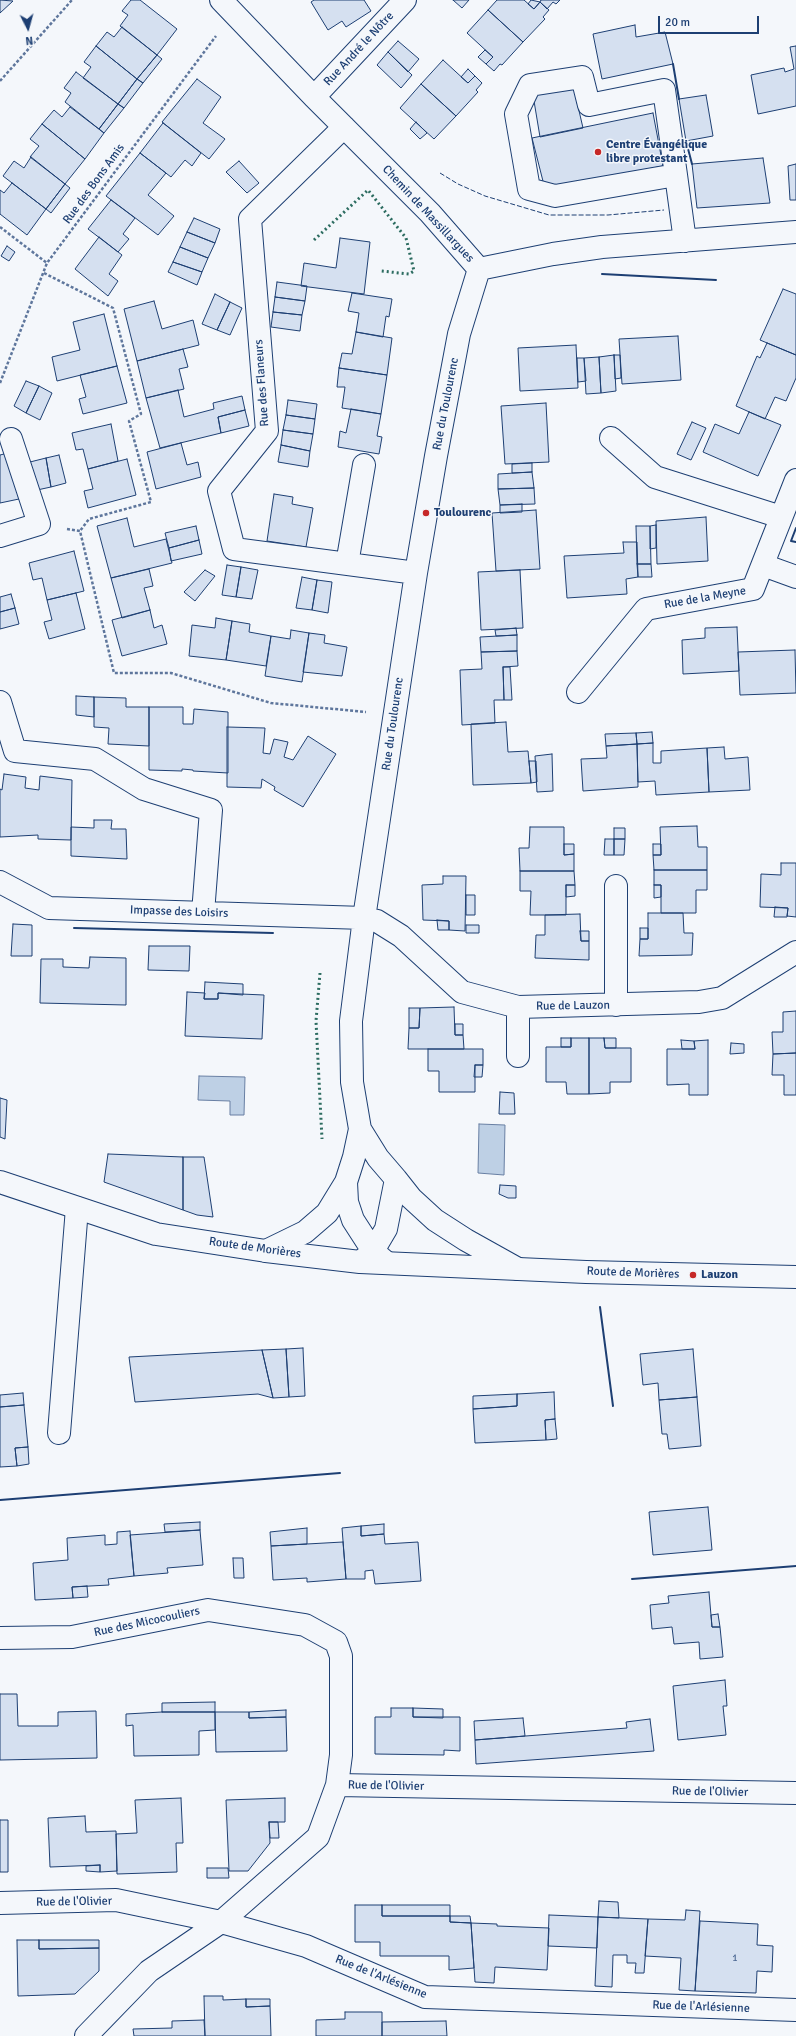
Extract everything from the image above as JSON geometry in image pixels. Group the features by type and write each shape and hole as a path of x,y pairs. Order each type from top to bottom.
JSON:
{"street":[{"name":"Rue André le Nôtre","path":"314,97 405,0"},
{"name":"Chemin de Massillargues","path":"227,6 314,97 430,213 479,269 553,254 595,248 796,232"},
{"path":"676,175 555,196 529,189 516,114 530,85 582,77 589,105 664,90 676,175 685,241"},
{"name":"Rue des Flaneurs","path":"344,127 250,219 267,431 219,491 234,549 416,573"},
{"name":"Rue du Toulourenc","path":"266,1251 305,1232 327,1214 346,1182 354,1157 360,1129 352,1082 351,1020 364,918 416,573 459,334 479,269"},
{"path":"611,438 656,477 781,517"},
{"path":"0,536 39,524 12,439"},
{"path":"347,564 364,465"},
{"name":"Rue de la Meyne","path":"578,692 646,609 753,590 796,480"},
{"path":"762,565 796,577"},
{"path":"0,702 15,751 95,759 144,789 211,810 203,913"},
{"name":"Impasse des Loisirs","path":"0,882 49,908 364,918"},
{"path":"616,886 616,1005"},
{"name":"Rue de Lauzon","path":"364,918 377,921 401,936 462,992 518,1007 699,1002 722,998 796,952"},
{"path":"518,1007 518,1056"},
{"name":"Route de Morières","path":"360,1129 378,1158 411,1198 435,1220 466,1240 518,1269"},
{"path":"373,1259 386,1229 396,1179"},
{"name":"Route de Morières","path":"0,1182 156,1234 266,1251 518,1269 796,1277"},
{"name":"Rue du Toulourenc","path":"346,1182 347,1202 352,1220 373,1259"},
{"path":"60,1433 77,1208"},
{"name":"Rue des Micocouliers","path":"0,1638 72,1638 208,1610 305,1625 336,1642 341,1656 341,1755 337,1785"},
{"name":"Rue de l'Olivier","path":"0,1903 116,1900 220,1922 318,1838 337,1785 796,1793"},
{"path":"86,2036 149,1971 220,1922"},
{"name":"Rue de l'Arlésienne","path":"220,1922 306,1946 425,1997 796,2010"}],"path":[{"path":"0,80 72,0"},
{"name":"Rue des Bons Amis","path":"0,383 47,263 227,6"},
{"path":"0,227 47,263"},
{"path":"44,273 112,308 141,414 129,421 151,502 89,519 80,531"},
{"path":"39,524 80,531"},
{"path":"80,531 114,674 171,673 271,703 394,715"}],"water":[{"path":"199,1076 245,1077 244,1115 230,1115 230,1101 198,1100"},
{"path":"479,1124 505,1125 504,1175 478,1173"}],"building":[{"path":"0,0 13,1 0,13"},
{"path":"131,0 140,0 177,29 157,55 120,26 128,15 122,11"},
{"path":"314,0 364,0 371,11 346,27 342,21 328,30 311,2"},
{"path":"453,0 469,0 462,8"},
{"path":"497,0 524,0 534,9 540,2 549,10 543,17 545,19 523,42 488,10"},
{"path":"531,0 540,2 534,9 528,4"},
{"path":"541,0 560,0 556,4 553,2 547,9 540,2"},
{"path":"488,10 523,42 502,65 500,64 494,71 486,64 493,57 467,33"},
{"path":"635,25 636,37 665,32 673,64 602,79 593,34"},
{"path":"122,27 157,55 137,79 96,46 107,32 114,37"},
{"path":"398,41 419,59 408,72 388,52"},
{"path":"96,46 137,79 118,104 83,78 91,67 84,62"},
{"path":"796,46 796,106 758,114 751,75 784,68 785,72 794,69 790,47"},
{"path":"485,50 493,57 486,64 478,57"},
{"path":"388,52 412,75 401,88 377,65"},
{"path":"157,55 162,59 143,83 137,79"},
{"path":"443,60 468,83 475,76 482,83 476,90 478,92 456,116 421,84"},
{"path":"468,69 475,76 468,83 461,77"},
{"path":"76,72 118,104 99,129 65,102 71,93 64,88"},
{"path":"137,79 143,83 124,108 118,104"},
{"path":"197,79 221,97 203,123 225,139 209,159 162,122"},
{"path":"421,84 456,116 434,139 400,108"},
{"path":"574,89 583,128 540,137 533,95"},
{"path":"706,95 713,136 686,141 679,99"},
{"path":"118,104 124,108 104,133 99,129"},
{"path":"70,107 104,133 85,159 42,124 54,110 62,117"},
{"name":"Centre Évangélique libre protestant","path":"653,113 663,166 545,189 532,138"},
{"path":"416,122 427,133 420,139 410,129"},
{"path":"163,123 201,153 192,166 185,160 171,177 140,153"},
{"path":"42,124 85,159 65,184 30,157 39,146 30,139"},
{"path":"140,153 166,173 148,195 174,216 158,235 106,196"},
{"path":"31,157 65,184 46,209 3,176 14,161 24,168"},
{"path":"763,158 770,203 697,208 692,164"},
{"path":"239,161 259,183 247,193 226,172"},
{"path":"796,164 796,200 790,200 788,166"},
{"path":"12,183 46,209 27,235 0,214 0,190 4,193"},
{"path":"65,184 70,188 51,213 46,209"},
{"path":"111,200 135,218 123,234 129,239 118,252 88,229"},
{"path":"194,218 220,229 215,243 187,232"},
{"path":"187,232 215,243 208,258 180,247"},
{"path":"99,237 122,255 109,274 118,281 108,296 75,269"},
{"path":"340,238 370,242 364,294 301,286 304,263 336,268"},
{"path":"7,246 15,252 9,261 1,256"},
{"path":"180,247 208,258 202,272 173,262"},
{"path":"173,262 202,272 197,285 168,272"},
{"path":"277,282 307,286 305,301 275,297"},
{"path":"783,289 796,294 796,355 760,340"},
{"path":"352,293 392,299 389,317 386,316 383,337 356,332 359,313 348,311"},
{"path":"215,294 230,302 217,330 202,324"},
{"path":"275,297 305,301 302,315 273,312"},
{"path":"154,301 162,329 193,320 199,345 137,361 124,309"},
{"path":"230,302 242,308 230,335 217,330"},
{"path":"273,312 302,315 300,331 271,327"},
{"path":"104,314 117,366 57,381 52,357 80,350 73,322"},
{"path":"356,332 392,338 387,375 339,368 342,353 352,354"},
{"path":"678,336 681,380 622,384 619,339"},
{"path":"767,343 796,355 796,378 786,401 775,397 765,419 736,406 757,356 760,358"},
{"path":"576,345 578,388 520,391 518,348"},
{"path":"183,349 188,367 179,369 184,389 146,398 137,361"},
{"path":"614,355 616,391 601,393 599,357"},
{"path":"614,355 620,355 621,378 615,379"},
{"path":"599,357 601,393 586,394 584,358"},
{"path":"577,358 584,358 586,381 578,382"},
{"path":"117,366 127,403 83,414 79,399 86,397 80,375"},
{"path":"339,368 387,375 381,414 342,408 345,387 337,387"},
{"path":"26,381 39,386 26,413 14,406"},
{"path":"39,386 52,393 40,420 26,413"},
{"path":"178,390 184,417 214,409 213,403 242,396 245,410 218,417 221,433 160,448 146,398"},
{"path":"288,400 317,404 315,419 286,415"},
{"path":"546,403 549,462 505,464 501,406"},
{"path":"351,409 381,414 377,436 382,437 379,454 338,447 340,431 346,433"},
{"path":"245,410 249,426 221,433 218,417"},
{"path":"749,412 781,425 758,476 703,452 715,424 739,434"},
{"path":"286,415 315,419 313,434 283,430"},
{"path":"692,422 706,428 691,460 677,454"},
{"path":"111,424 118,461 88,469 83,449 76,450 72,433"},
{"path":"283,430 313,434 310,451 281,445"},
{"path":"181,443 187,465 198,462 201,477 156,489 147,452"},
{"path":"281,445 310,451 308,467 278,462"},
{"path":"8,453 19,499 0,503 0,455"},
{"path":"59,455 66,483 51,487 46,458"},
{"path":"46,458 51,487 37,490 30,462"},
{"path":"127,459 136,495 88,508 84,491 93,489 88,469"},
{"path":"532,463 532,472 512,473 512,464"},
{"path":"532,472 534,488 498,489 498,474"},
{"path":"534,488 535,504 500,505 498,489"},
{"path":"274,494 293,497 292,504 313,508 306,547 267,541"},
{"path":"522,504 522,512 500,513 500,505"},
{"path":"536,510 540,569 496,571 492,513"},
{"path":"706,517 708,561 657,564 656,521"},
{"path":"127,518 134,547 166,539 172,563 111,578 97,526"},
{"path":"656,525 656,548 650,549 650,526"},
{"path":"196,526 199,540 169,548 165,533"},
{"path":"636,526 650,526 651,564 637,564"},
{"path":"199,540 202,554 171,561 169,548"},
{"path":"623,542 637,542 638,577 626,579 627,594 567,598 564,556 624,553"},
{"path":"74,551 84,591 47,600 42,578 33,580 29,563"},
{"path":"637,564 651,564 652,577 638,577"},
{"path":"227,565 241,567 236,597 222,595"},
{"path":"241,567 258,570 252,599 236,597"},
{"path":"149,569 153,586 144,588 150,610 122,618 111,578"},
{"path":"205,570 215,576 195,601 184,592"},
{"path":"520,570 523,628 481,630 478,572"},
{"path":"302,577 317,580 312,610 296,608"},
{"path":"317,580 332,582 328,613 312,610"},
{"path":"76,593 85,629 49,639 44,622 52,620 47,600"},
{"path":"11,594 15,608 0,612 0,597"},
{"path":"15,608 19,624 0,629 0,612"},
{"path":"150,610 154,628 162,625 167,644 122,656 112,620"},
{"path":"216,618 232,621 226,660 189,656 192,625 215,628"},
{"path":"232,621 250,624 249,632 271,636 266,666 226,660"},
{"path":"737,627 739,671 683,674 682,640 705,638 705,628"},
{"path":"516,628 517,635 496,636 495,630"},
{"path":"291,630 309,633 302,682 265,676 271,636 290,639"},
{"path":"309,633 325,635 324,643 347,647 342,676 303,672"},
{"path":"517,635 517,651 481,652 480,637"},
{"path":"795,650 796,693 740,695 738,652"},
{"path":"517,651 518,666 503,667 504,700 494,700 495,723 462,725 460,670 482,669 481,652"},
{"path":"503,667 510,667 512,700 504,700"},
{"path":"76,696 94,697 94,717 76,715"},
{"path":"94,697 126,698 126,707 149,707 149,746 108,744 109,728 94,727"},
{"path":"149,707 183,707 183,724 193,724 194,709 228,712 228,773 182,769 182,771 149,770"},
{"path":"506,722 508,752 528,751 531,783 473,785 471,724"},
{"path":"227,727 265,728 263,753 270,754 274,739 288,742 284,757 293,760 308,736 336,754 303,807 274,790 275,787 262,779 261,788 227,787"},
{"path":"652,732 653,743 637,744 636,733"},
{"path":"636,733 637,744 606,746 605,734"},
{"path":"653,743 653,763 661,763 661,751 707,748 709,792 656,795 655,781 638,782 637,744"},
{"path":"637,744 638,787 583,791 581,759 607,758 606,746"},
{"path":"724,747 725,759 748,757 750,790 709,792 707,748"},
{"path":"552,754 553,791 537,792 535,756"},
{"path":"529,761 536,761 537,782 531,783"},
{"path":"4,774 26,777 25,788 39,790 40,776 72,780 71,840 38,839 38,835 0,837 0,789 2,790"},
{"path":"94,820 112,820 111,829 126,829 127,859 71,856 71,827 94,828"},
{"path":"697,826 698,847 707,847 707,870 654,870 653,855 661,855 660,827"},
{"path":"530,827 564,827 564,855 574,854 574,871 520,871 519,848 529,848"},
{"path":"614,828 625,828 625,839 614,839"},
{"path":"605,839 614,839 614,855 604,855"},
{"path":"614,839 625,839 624,855 614,855"},
{"path":"564,844 574,844 574,854 564,855"},
{"path":"653,844 661,844 661,855 653,855"},
{"path":"781,863 796,863 796,917 787,916 788,908 760,907 761,874 781,875"},
{"path":"654,870 707,870 707,890 696,890 696,913 661,913 661,885 654,885"},
{"path":"520,871 574,871 575,885 566,885 566,915 530,915 531,891 520,891"},
{"path":"443,876 466,876 465,931 449,930 449,921 423,920 422,885 443,884"},
{"path":"566,885 575,885 575,896 566,897"},
{"path":"654,885 661,885 661,897 654,898"},
{"path":"466,895 475,895 475,915 466,915"},
{"path":"775,907 788,908 787,917 774,917"},
{"path":"648,913 683,913 684,933 693,933 692,955 639,956 640,939 648,939"},
{"path":"580,914 581,941 589,941 589,960 535,958 536,935 545,935 545,915"},
{"path":"437,920 449,921 449,930 438,930"},
{"path":"13,924 32,925 32,956 11,956"},
{"path":"466,925 479,925 479,933 466,933"},
{"path":"640,928 648,928 648,939 640,939"},
{"path":"580,931 589,931 589,941 581,941"},
{"path":"149,946 190,946 189,971 148,970"},
{"path":"90,957 126,958 126,1005 40,1003 41,959 63,959 63,967 89,968"},
{"path":"205,982 243,984 243,995 218,993 218,999 204,999"},
{"path":"187,992 205,993 204,999 218,999 218,993 264,995 262,1039 185,1036"},
{"path":"454,1007 455,1035 463,1035 464,1049 408,1049 409,1028 419,1028 420,1008"},
{"path":"409,1008 420,1008 419,1028 409,1028"},
{"path":"796,1011 796,1053 773,1054 772,1032 783,1032 783,1012"},
{"path":"455,1024 463,1024 463,1035 455,1035"},
{"path":"561,1038 571,1038 571,1047 561,1047"},
{"path":"571,1038 589,1038 589,1094 567,1094 566,1082 546,1082 546,1047 571,1047"},
{"path":"589,1038 604,1038 605,1048 631,1048 631,1082 610,1082 610,1093 589,1094"},
{"path":"604,1038 616,1038 616,1048 605,1048"},
{"path":"681,1040 694,1041 695,1049 682,1049"},
{"path":"708,1040 708,1095 689,1095 689,1084 667,1085 667,1049 695,1049 694,1041"},
{"path":"731,1043 744,1044 744,1053 730,1054"},
{"path":"428,1049 483,1049 483,1065 475,1065 475,1092 439,1092 439,1071 428,1071"},
{"path":"796,1053 796,1095 784,1095 784,1075 772,1075 773,1054"},
{"path":"475,1065 483,1065 482,1077 474,1077"},
{"path":"500,1092 514,1093 515,1114 499,1114"},
{"path":"0,1098 7,1100 5,1139 0,1137"},
{"path":"108,1154 183,1157 183,1210 104,1182"},
{"path":"183,1157 204,1157 213,1217 197,1215 183,1210"},
{"path":"500,1185 516,1186 516,1198 508,1198 499,1194"},
{"path":"303,1348 305,1396 289,1397 286,1349"},
{"path":"286,1349 289,1397 273,1398 262,1350"},
{"path":"693,1349 697,1397 659,1400 658,1383 643,1385 640,1354"},
{"path":"262,1350 273,1398 258,1394 135,1402 129,1357"},
{"path":"554,1392 555,1419 545,1420 546,1440 475,1443 473,1409 517,1406 517,1394"},
{"path":"23,1393 24,1405 0,1407 0,1395"},
{"path":"517,1394 517,1406 473,1409 473,1396"},
{"path":"697,1397 701,1446 669,1449 667,1434 662,1434 659,1400"},
{"path":"24,1405 28,1447 15,1448 17,1466 0,1467 0,1407"},
{"path":"555,1419 557,1439 546,1440 545,1420"},
{"path":"28,1447 29,1464 17,1466 15,1448"},
{"path":"708,1507 712,1550 653,1555 649,1512"},
{"path":"200,1522 200,1530 165,1532 164,1524"},
{"path":"384,1524 384,1534 361,1536 361,1526"},
{"path":"361,1526 361,1536 384,1534 385,1544 418,1542 421,1581 375,1584 373,1570 365,1571 365,1579 346,1579 342,1528"},
{"path":"307,1528 307,1544 271,1546 270,1532"},
{"path":"200,1530 203,1565 167,1568 168,1573 134,1576 130,1535"},
{"path":"130,1531 134,1576 108,1579 109,1585 72,1587 73,1598 35,1600 33,1563 68,1560 67,1538 105,1535 105,1545 117,1544 117,1532"},
{"path":"343,1542 346,1579 307,1582 307,1578 273,1580 271,1546"},
{"path":"233,1558 243,1558 244,1578 234,1578"},
{"path":"87,1586 88,1597 73,1598 72,1587"},
{"path":"709,1592 712,1627 720,1627 723,1657 700,1659 699,1642 674,1644 672,1627 652,1629 650,1605 669,1603 668,1596"},
{"path":"718,1614 720,1627 712,1627 711,1615"},
{"path":"725,1680 727,1706 723,1706 726,1735 678,1740 673,1686"},
{"path":"0,1694 17,1694 18,1726 58,1726 58,1712 96,1711 97,1758 0,1760"},
{"path":"215,1702 215,1712 162,1712 162,1703"},
{"path":"391,1708 413,1708 413,1717 460,1717 460,1751 444,1750 444,1755 375,1754 375,1717 391,1717"},
{"path":"413,1708 443,1709 443,1718 413,1717"},
{"path":"286,1710 286,1717 249,1718 249,1712"},
{"path":"215,1712 215,1730 199,1731 199,1755 134,1756 133,1725 126,1726 126,1714"},
{"path":"215,1712 249,1712 249,1718 286,1717 287,1751 216,1752"},
{"path":"523,1718 525,1736 475,1740 474,1721"},
{"path":"650,1719 654,1751 476,1764 475,1740 627,1728 626,1722"},
{"path":"181,1798 183,1843 176,1843 177,1872 117,1874 116,1834 137,1833 135,1800"},
{"path":"285,1798 285,1822 269,1822 270,1843 248,1871 229,1871 226,1800"},
{"path":"85,1816 86,1832 116,1831 117,1871 100,1872 100,1865 50,1867 48,1818"},
{"path":"0,1820 8,1820 8,1872 0,1872"},
{"path":"269,1822 278,1822 279,1838 270,1838"},
{"path":"100,1865 100,1872 86,1871 86,1866"},
{"path":"207,1868 228,1868 229,1878 207,1878"},
{"path":"599,1901 618,1902 619,1918 598,1917"},
{"path":"355,1905 382,1905 382,1916 450,1916 450,1922 471,1923 474,1968 449,1970 449,1956 380,1956 380,1942 355,1942"},
{"path":"382,1905 450,1905 450,1916 382,1916"},
{"path":"686,1910 700,1911 695,1991 679,1990 681,1958 645,1956 648,1919 685,1920"},
{"path":"549,1915 598,1917 597,1948 548,1946"},
{"path":"450,1916 470,1916 471,1923 450,1922"},
{"path":"598,1917 648,1919 644,1973 635,1973 636,1963 627,1963 627,1955 613,1955 612,1987 595,1986"},
{"path":"700,1921 758,1924 757,1945 773,1946 772,1972 757,1971 756,1993 695,1991"},
{"path":"471,1923 497,1924 497,1926 549,1928 547,1970 495,1967 494,1983 475,1982"},
{"path":"17,1940 39,1940 39,1949 99,1948 99,1971 75,1994 18,1996"},
{"path":"39,1940 99,1940 99,1948 39,1949"},
{"path":"204,1996 223,1996 223,2000 246,1999 246,2007 270,2006 271,2036 205,2036"},
{"path":"246,1999 270,1999 270,2006 246,2007"},
{"path":"345,2012 382,2012 382,2036 316,2036 316,2020 345,2019"},
{"path":"204,2020 205,2036 134,2036 133,2029 172,2028 172,2021"},
{"path":"446,2021 447,2036 382,2036 382,2022"}],"hedge":[{"path":"314,240 368,190 406,238 414,271 409,274 381,271"},
{"path":"320,973 316,1021 322,1139"}],"fence":[{"path":"440,173 458,184 485,196 549,215 608,215 664,210"}],"wall":[{"path":"673,64 679,99"},
{"path":"686,141 692,164"},
{"path":"602,274 716,280"},
{"path":"796,528 791,541 796,542"},
{"path":"74,928 273,933"},
{"path":"600,1307 613,1406"},
{"path":"0,1500 340,1473"},
{"path":"632,1579 796,1566"}],"place":[{"name":"Centre Évangélique libre protestant","path":"598,152"},
{"name":"Toulourenc","path":"426,513"},
{"name":"Lauzon","path":"693,1275"}]}
